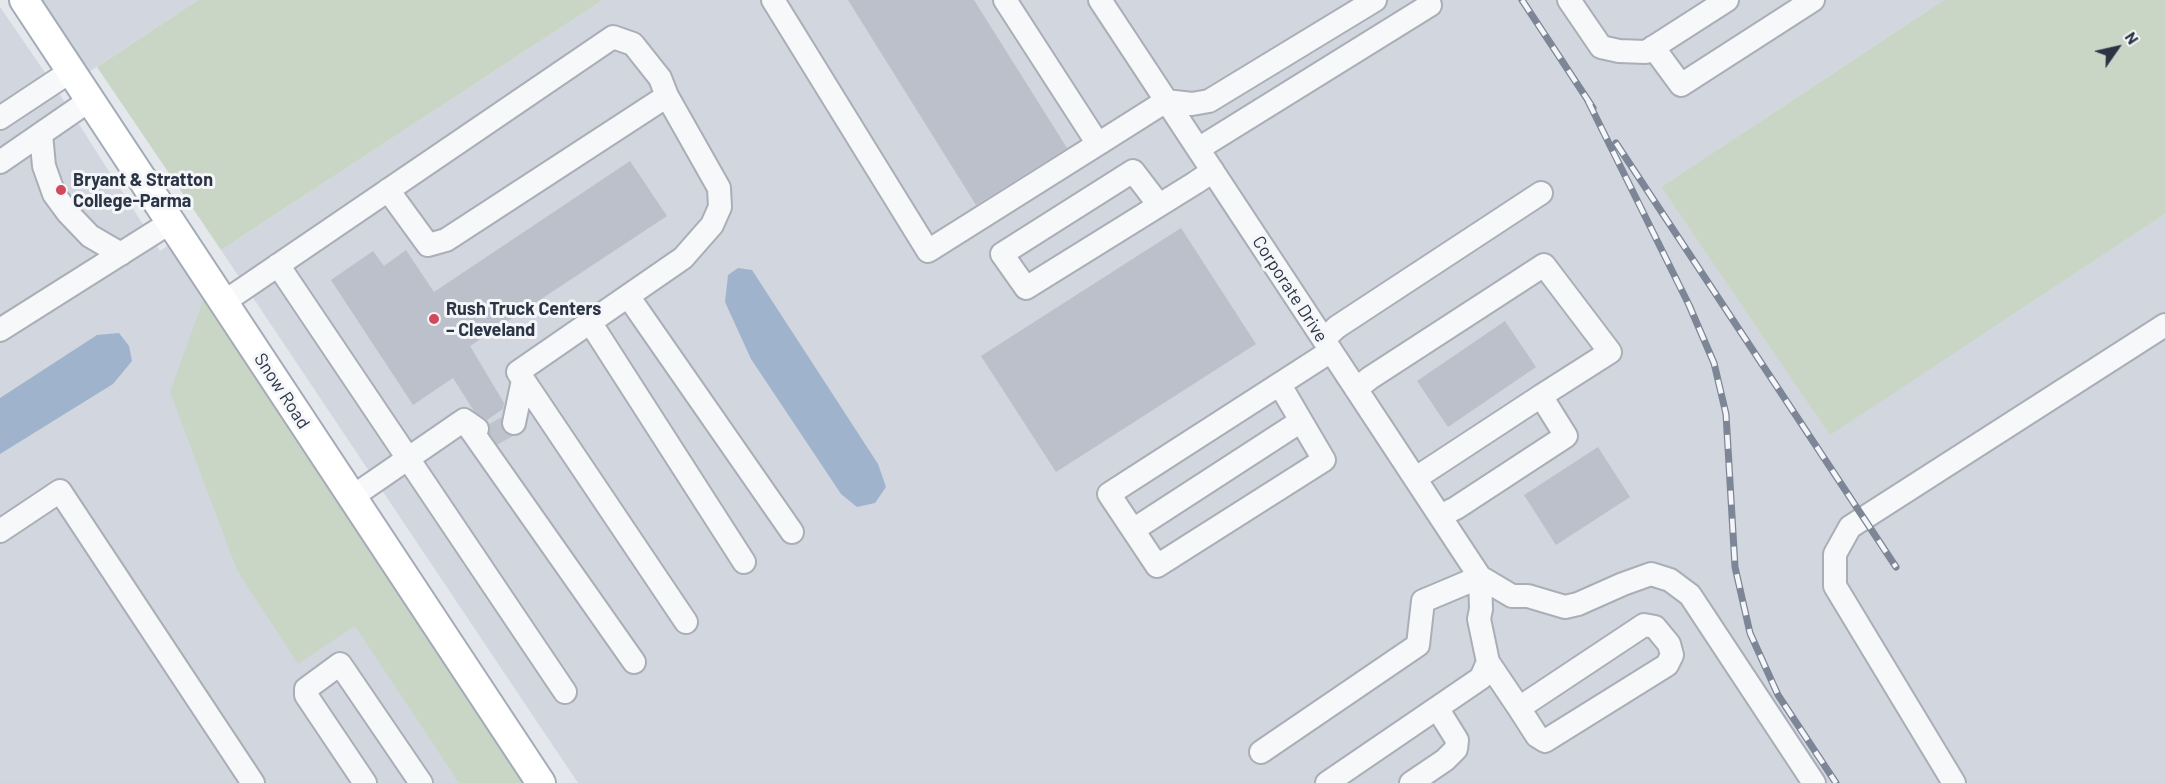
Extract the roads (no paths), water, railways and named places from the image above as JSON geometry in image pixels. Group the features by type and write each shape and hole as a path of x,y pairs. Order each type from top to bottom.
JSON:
{"main road":[{"name":"Snow Road","path":"24,0 541,783"}],"street":[{"path":"773,0 928,251 1166,101 1192,104 1209,100 1375,0"},
{"path":"1005,0 1098,144"},
{"name":"Corporate Drive","path":"1100,0 1480,578"},
{"path":"1569,0 1601,47 1628,51 1646,51 1727,0"},
{"path":"1653,47 1681,85 1813,0"},
{"path":"1198,149 1430,5"},
{"path":"224,302 613,37 633,44 660,78 667,96 719,188 720,207 712,225 683,258 518,372 686,621"},
{"path":"0,118 71,71"},
{"path":"388,190 428,245 446,240 667,96"},
{"path":"0,162 90,100"},
{"path":"41,134 44,166 54,194 90,236 121,254"},
{"path":"1159,205 1133,171 1002,254 1026,288 1159,205 1213,171"},
{"path":"1280,385 1324,460 1157,566 1108,494 1280,385 1327,345 1337,327 1541,193"},
{"path":"0,330 171,222"},
{"path":"278,265 565,692"},
{"path":"1356,389 1544,265 1611,352 1416,478"},
{"path":"628,296 792,532"},
{"path":"590,322 744,562"},
{"path":"1954,783 1834,586 1835,554 1850,527 2165,325"},
{"path":"514,423 523,380"},
{"path":"1440,516 1456,508 1566,436 1541,396"},
{"path":"352,497 464,420"},
{"path":"464,420 488,437"},
{"path":"464,420 634,662"},
{"path":"1133,530 1301,421"},
{"path":"0,531 60,491 253,783"},
{"path":"1480,578 1512,596 1528,596 1565,607 1578,604 1651,574 1670,580 1690,595 1813,782"},
{"path":"1480,578 1479,619 1488,662 1519,708 1538,736 1545,741 1667,665 1672,655 1669,644 1655,627 1644,625 1519,708"},
{"path":"1261,752 1418,645 1424,601 1480,578"},
{"path":"1328,783 1353,776 1437,708 1481,678 1488,662"},
{"path":"365,783 306,695 306,689 340,664 420,783"},
{"path":"1411,783 1445,760 1456,749 1457,740 1437,708"}],"water":[{"path":"738,268 752,270 878,464 886,487 875,503 857,507 841,494 751,359 725,302 728,275"},
{"path":"119,333 129,346 132,361 113,384 0,454 0,398 97,335"}],"tunnel":[{"path":"488,437 514,423"}],"railway":[{"path":"1522,0 1593,108"},
{"path":"1588,101 1689,305 1714,363 1726,414 1735,567 1750,633 1778,695 1836,783"},
{"path":"1616,143 1896,567"}],"place":[{"name":"Bryant & Stratton College-Parma","path":"61,190"},
{"name":"Rush Truck Centers – Cleveland","path":"434,319"}]}
